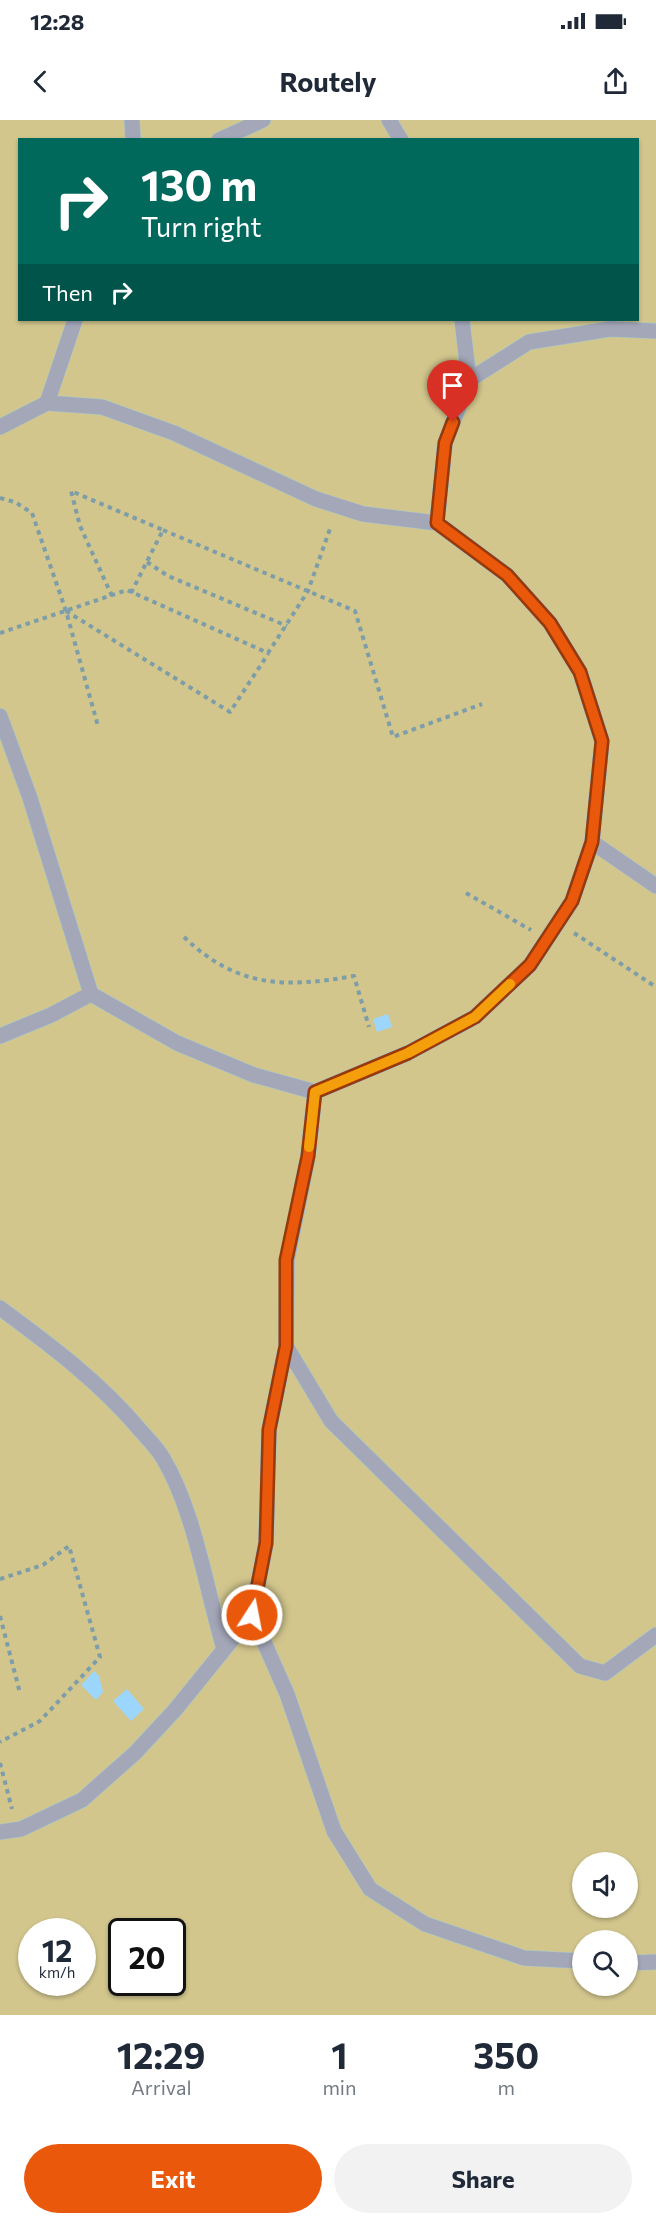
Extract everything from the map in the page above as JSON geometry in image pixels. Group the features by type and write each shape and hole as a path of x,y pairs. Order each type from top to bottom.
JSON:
{"lane":[{"path":"132,120 133,138"},
{"path":"223,138 263,120"},
{"path":"389,120 400,138"},
{"path":"46,403 75,321"},
{"path":"437,523 445,443 470,380 462,321"},
{"path":"470,380 530,342 610,329 656,331"},
{"path":"0,426 46,403 102,407 174,433 316,499 363,514 437,523 507,575 550,623 580,672 602,741 592,842 572,901 530,965 475,1017 408,1053 315,1092 254,1075 177,1043 91,994 47,851 0,716"},
{"path":"592,842 656,886"},
{"path":"0,1036 51,1015 91,994"},
{"path":"0,1832 21,1829 82,1800 135,1753 175,1710 252,1615 266,1543 269,1430 286,1346 286,1260 308,1156 315,1092"},
{"path":"0,1308 52,1346 119,1405 163,1458 190,1520 208,1597 224,1649"},
{"path":"286,1346 331,1421 580,1666 604,1673 656,1635"},
{"path":"252,1615 287,1694 334,1832 370,1889 425,1924 524,1958 572,1960"},
{"path":"638,1963 656,1962"}],"path":[{"path":"112,596 80,526 71,491 355,611 374,683 393,737 482,704"},
{"path":"0,498 15,502 32,513 66,611 99,726"},
{"path":"66,611 230,712 308,591 338,506"},
{"path":"131,593 163,530"},
{"path":"147,562 168,576 286,626"},
{"path":"0,633 128,591 268,653"},
{"path":"466,893 547,939"},
{"path":"558,922 656,987"},
{"path":"184,937 205,957 230,971 268,982 317,982 354,976 369,1027"},
{"path":"0,1579 43,1565 69,1546 100,1657 40,1721 0,1742"},
{"path":"0,1616 20,1694"},
{"path":"0,1763 11,1804"}],"shaded area":[{"path":"0,120 656,120 656,2015 0,2015"}],"building":[{"path":"388,1014 392,1027 377,1032 373,1019"},
{"path":"94,1671 99,1676 103,1692 96,1700 81,1685"},
{"path":"127,1689 144,1709 131,1721 113,1701"}],"slow traffic":[{"path":"309,1147 315,1092 408,1053 475,1017 510,984"}],"route":[{"path":"252,1615 266,1543 269,1430 286,1346 286,1260 308,1156 315,1092 408,1053 475,1017 530,965 572,901 592,842 602,741 580,672 550,623 507,575 437,523 445,443 453,422"}]}
